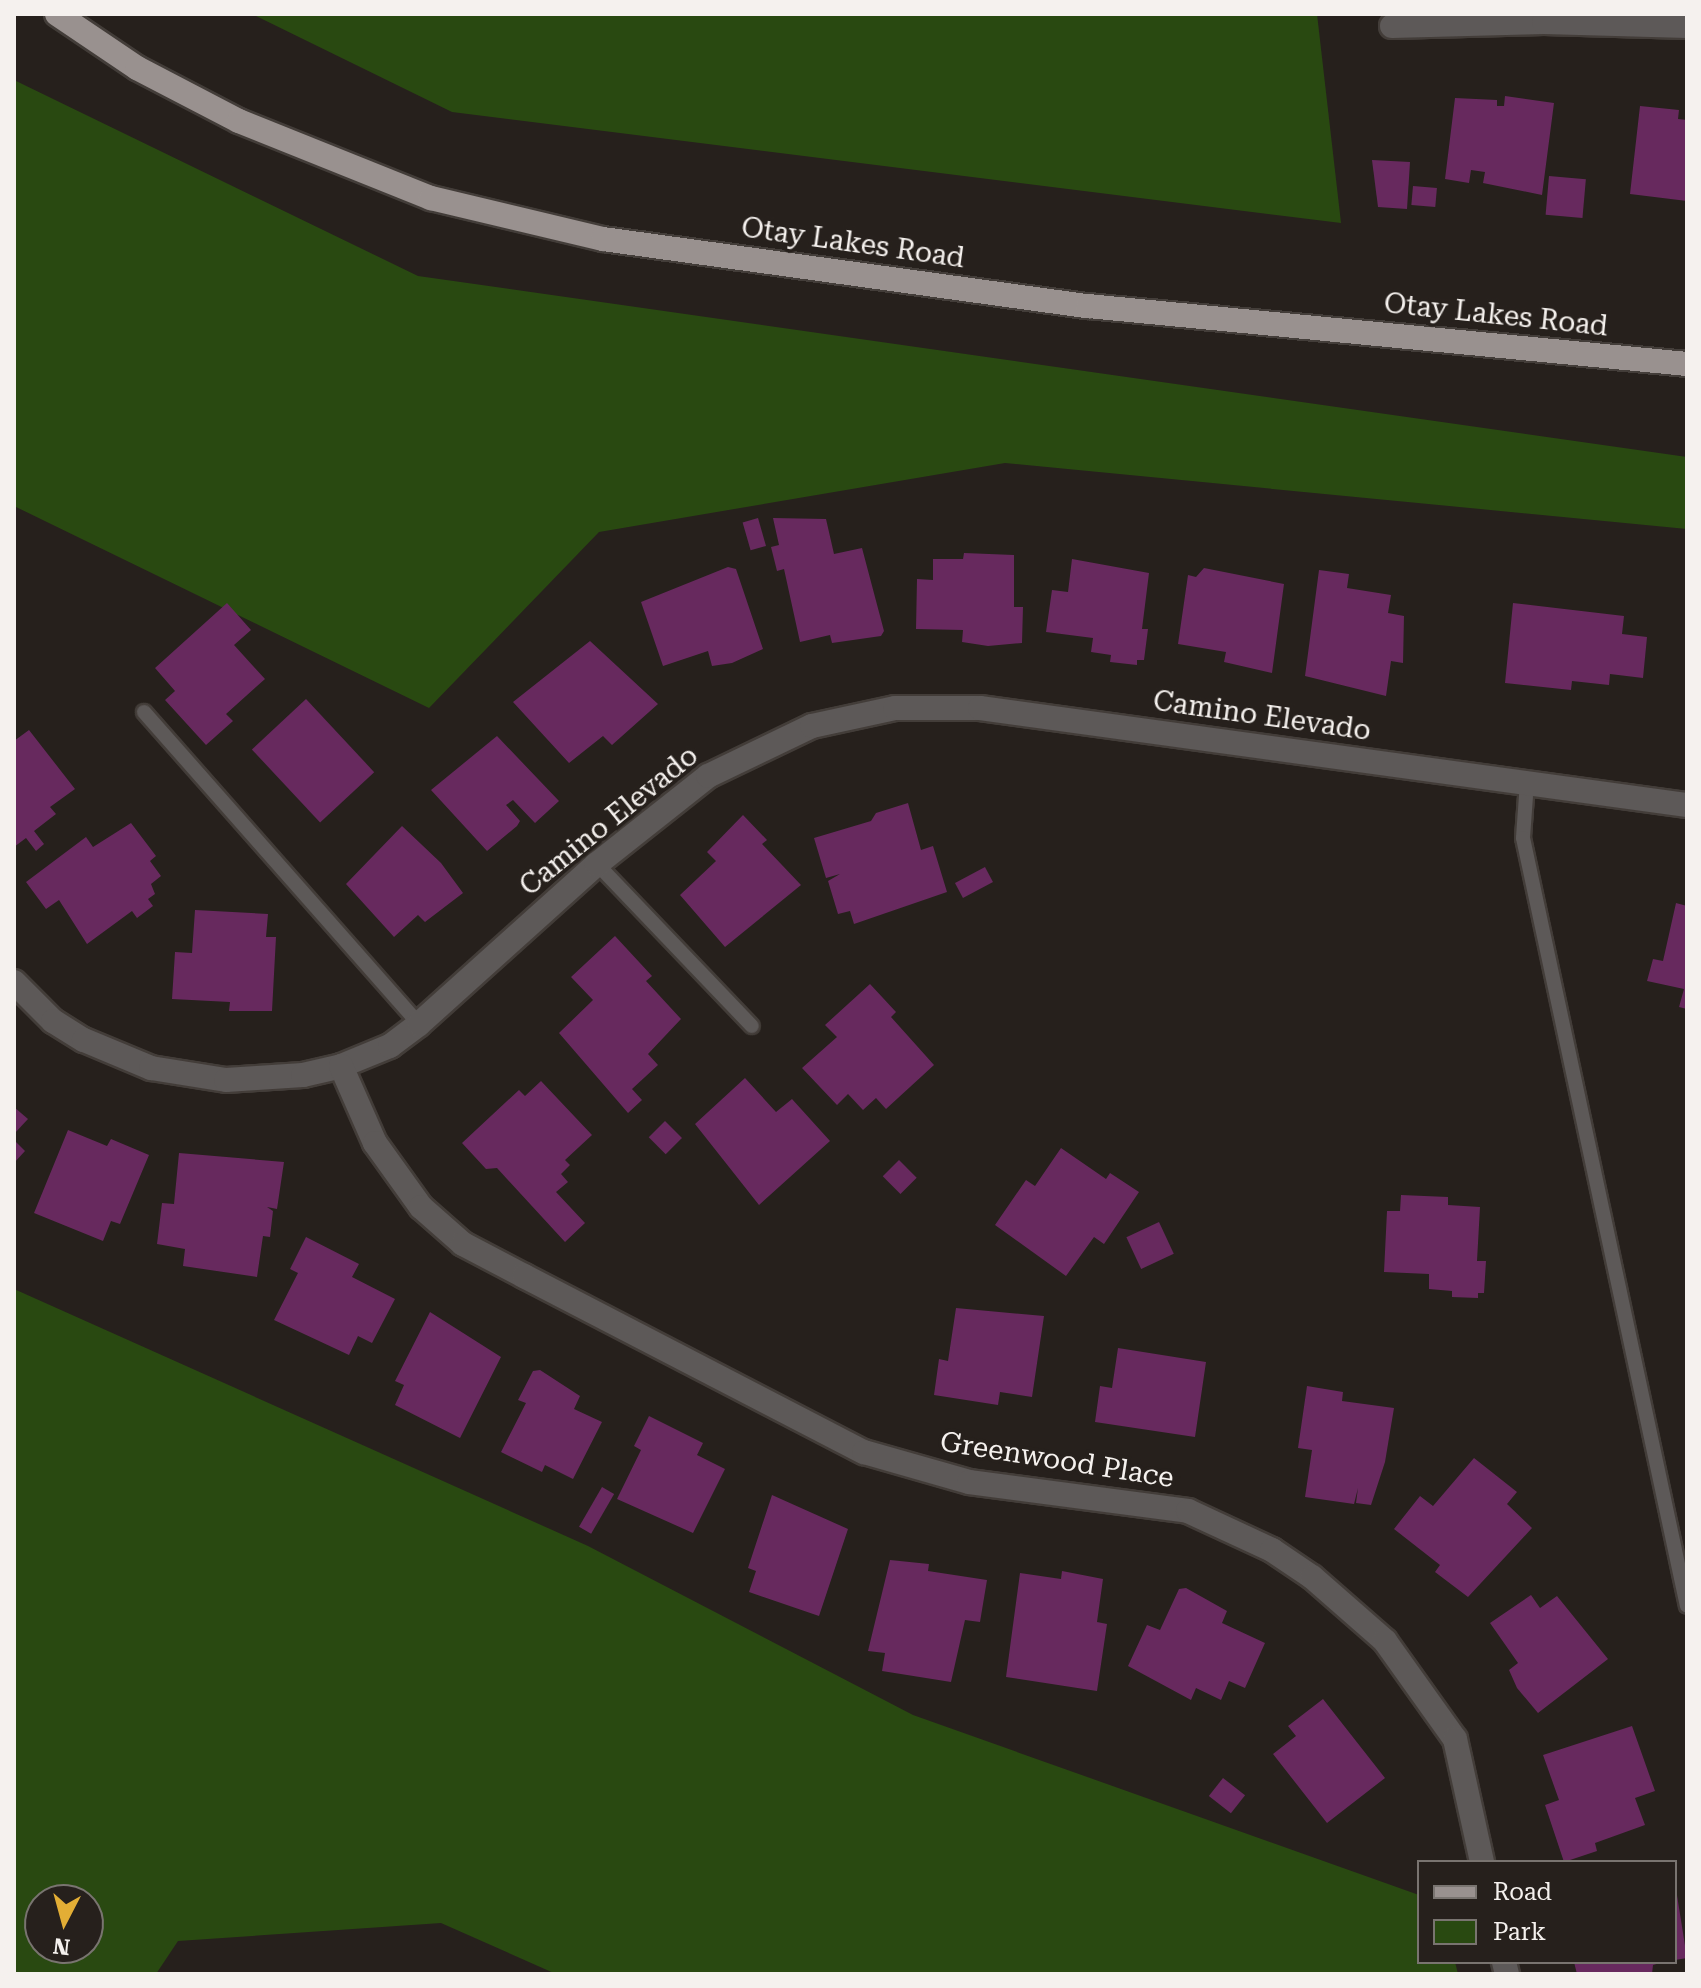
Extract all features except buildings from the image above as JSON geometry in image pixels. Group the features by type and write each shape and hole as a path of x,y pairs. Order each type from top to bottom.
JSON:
{"main road":[{"name":"Otay Lakes Road","path":"57,14 137,68 239,121 431,198 603,239 1088,306 1687,364"}],"street":[{"path":"1392,26 1572,22 1687,26"},
{"name":"Camino Elevado","path":"14,982 63,1027 151,1068 226,1080 303,1075 341,1066 390,1046 419,1024 597,864 735,759 812,726 895,708 980,708 1687,805"},
{"name":"Greenwood Place","path":"341,1066 375,1143 421,1207 463,1244 864,1452 969,1482 1188,1511 1261,1544 1312,1577 1385,1641 1455,1739 1482,1860"}],"lane":[{"path":"144,712 419,1024"},
{"path":"1527,782 1523,838 1687,1606"},
{"path":"597,864 752,1026"}],"green space":[{"path":"252,14 1317,14 1341,223 452,112"},
{"path":"14,80 418,276 1687,457 1687,529 1005,463 599,532 429,708 14,506"},
{"path":"14,1289 588,1546 913,1715 1417,1894 1417,1964 1456,1964 1458,1974 556,1974 441,1923 178,1941 156,1974 14,1974"}]}
